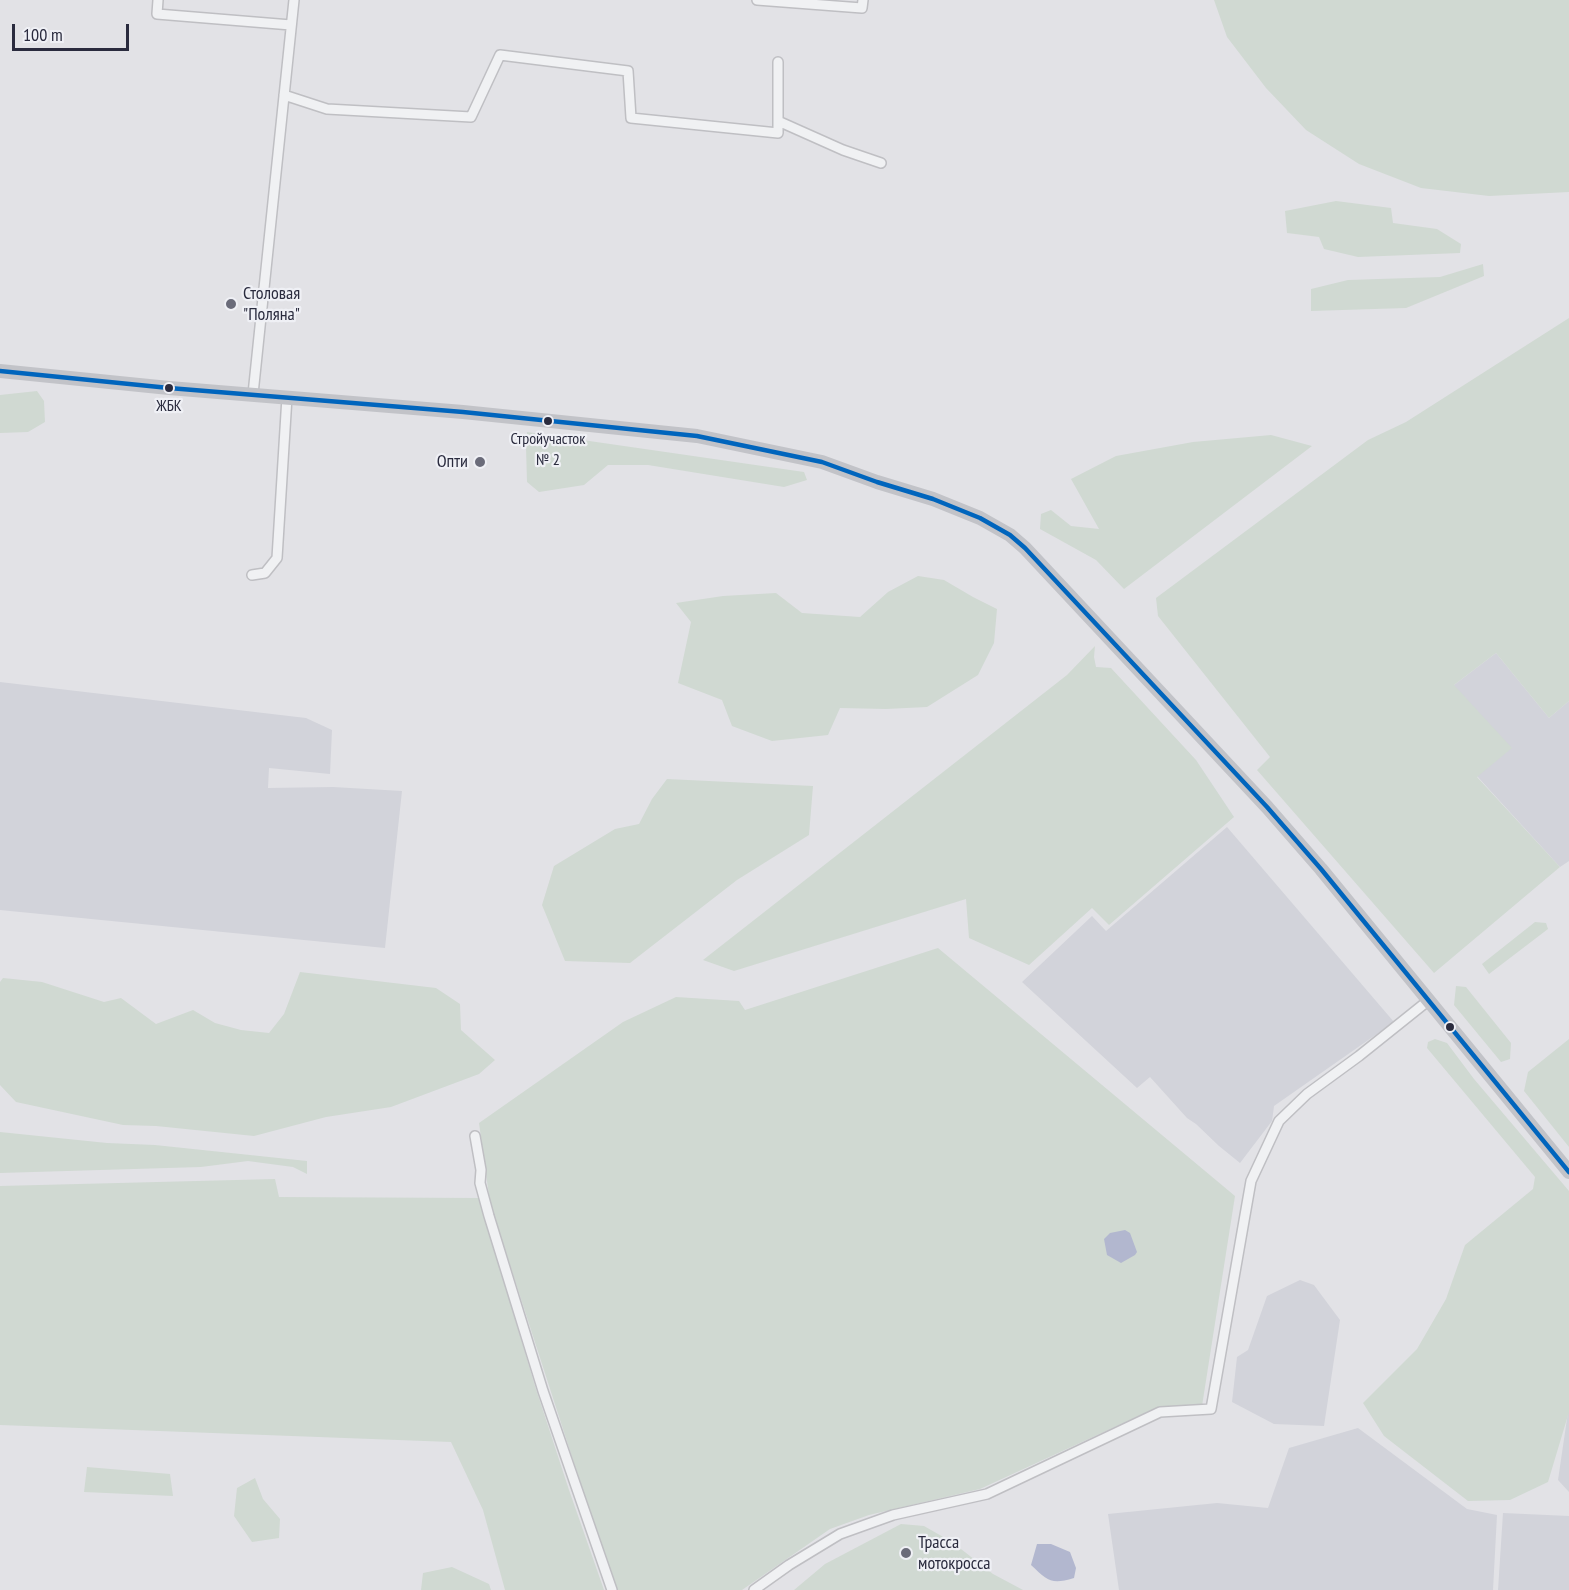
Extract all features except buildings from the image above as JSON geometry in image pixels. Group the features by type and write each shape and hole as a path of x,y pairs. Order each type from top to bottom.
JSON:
{"main road":[{"path":"0,371 158,387 463,412 697,436 822,462 877,483 941,501 972,514 1010,535 1025,548 1267,807 1430,1000 1569,1172"}],"street":[{"path":"158,0 157,14 291,25"},
{"path":"254,394 294,0"},
{"path":"757,0 862,8 863,0"},
{"path":"284,95 327,109 471,117 500,55 628,71 631,118 778,133 778,62"},
{"path":"778,121 843,150 881,163"},
{"path":"252,575 265,573 277,558 287,398"},
{"path":"754,1590 789,1565 840,1534 893,1515 987,1494 1160,1413 1211,1409 1251,1181 1279,1121 1307,1094 1430,1000"},
{"path":"476,1136 482,1170 480,1184 489,1216 543,1391 612,1590"}],"shaded area":[{"path":"1214,0 1569,0 1569,192 1489,196 1421,188 1359,164 1306,130 1266,88 1227,37"},
{"path":"1336,201 1391,208 1393,223 1437,229 1461,244 1460,253 1358,257 1324,249 1319,237 1287,233 1285,211"},
{"path":"1483,264 1484,276 1406,308 1311,311 1311,289 1348,280 1440,277"},
{"path":"1569,318 1569,701 1549,718 1496,653 1454,685 1512,748 1477,777 1560,867 1434,973 1257,770 1270,757 1158,616 1156,598 1368,440 1406,422"},
{"path":"37,391 44,401 45,422 28,432 0,433 0,395"},
{"path":"527,432 804,472 807,480 784,487 648,465 608,465 584,485 539,492 527,482"},
{"path":"1271,435 1312,446 1124,589 1096,560 1040,529 1041,514 1051,510 1071,526 1099,529 1071,479 1116,456 1193,442"},
{"path":"918,576 944,580 997,609 994,643 978,675 927,707 840,708 828,735 772,741 732,726 722,700 678,683 691,622 676,603 723,596 776,593 802,613 860,617 888,592"},
{"path":"1095,646 1096,667 1111,668 1196,760 1234,817 1109,925 1092,908 1029,965 969,938 966,899 734,971 703,960 1067,675"},
{"path":"1496,653 1549,718 1569,701 1569,861 1560,867 1477,776 1454,685"},
{"path":"0,682 306,718 332,730 330,774 269,768 268,788 333,787 402,791 385,948 0,910"},
{"path":"667,779 813,786 809,835 737,880 630,963 565,961 542,905 554,866 615,829 639,824 652,799"},
{"path":"1227,827 1394,1022 1274,1106 1272,1121 1240,1163 1187,1118 1150,1077 1137,1088 1022,982 1092,916 1106,931"},
{"path":"1535,922 1546,923 1548,929 1489,974 1482,964"},
{"path":"938,948 1235,1196 1202,1406 1158,1407 980,1489 869,1515 830,1529 742,1590 615,1590 490,1203 479,1123 623,1022 676,997 739,1001 745,1010"},
{"path":"300,972 436,988 460,1004 461,1030 495,1060 479,1074 391,1107 326,1117 254,1136 123,1125 16,1102 0,1085 0,982 3,978 42,982 104,1002 121,998 156,1024 193,1010 215,1023 241,1030 269,1033 284,1014"},
{"path":"1456,986 1466,987 1511,1043 1510,1059 1501,1062 1454,1005"},
{"path":"1435,1039 1447,1043 1474,1079 1569,1191 1569,1412 1548,1482 1510,1500 1468,1501 1384,1436 1363,1403 1417,1349 1446,1299 1465,1245 1533,1189 1535,1177 1427,1048 1428,1042"},
{"path":"1569,1039 1569,1147 1524,1091 1528,1072"},
{"path":"0,1132 307,1161 307,1174 293,1167 248,1161 201,1167 0,1173"},
{"path":"275,1179 279,1197 479,1198 535,1386 604,1590 505,1590 483,1510 451,1442 0,1425 0,1186"},
{"path":"1300,1280 1314,1285 1340,1320 1324,1426 1274,1424 1232,1402 1237,1357 1248,1350 1267,1296"},
{"path":"1569,1412 1569,1492 1558,1480"},
{"path":"1358,1428 1467,1509 1497,1515 1493,1590 1119,1590 1108,1514 1217,1503 1268,1508 1289,1448"},
{"path":"87,1467 170,1474 173,1496 84,1492"},
{"path":"255,1478 263,1499 280,1519 279,1538 252,1542 234,1516 237,1488"},
{"path":"1503,1513 1569,1516 1569,1590 1498,1590"},
{"name":"Трасса мотокросса","path":"901,1524 924,1526 952,1542 993,1574 1023,1590 794,1590 825,1564"},
{"path":"452,1567 489,1584 491,1590 421,1590 423,1573"}],"water":[{"path":"1125,1230 1130,1233 1137,1252 1121,1263 1107,1255 1104,1239 1110,1233"},
{"path":"1037,1544 1051,1544 1070,1552 1076,1568 1074,1578 1060,1581 1050,1580 1031,1565"}],"transit line":[{"path":"0,371 169,388 463,412 697,436 822,462 933,499 980,518 1010,535 1025,548 1267,807 1321,869 1569,1172"}],"place":[{"name":"Столовая \"Поляна\"","path":"231,304"},
{"name":"ЖБК","path":"169,388"},
{"name":"Стройучасток № 2","path":"548,421"},
{"name":"Опти","path":"480,462"},
{"name":"Трасса мотокросса","path":"906,1553"}]}
